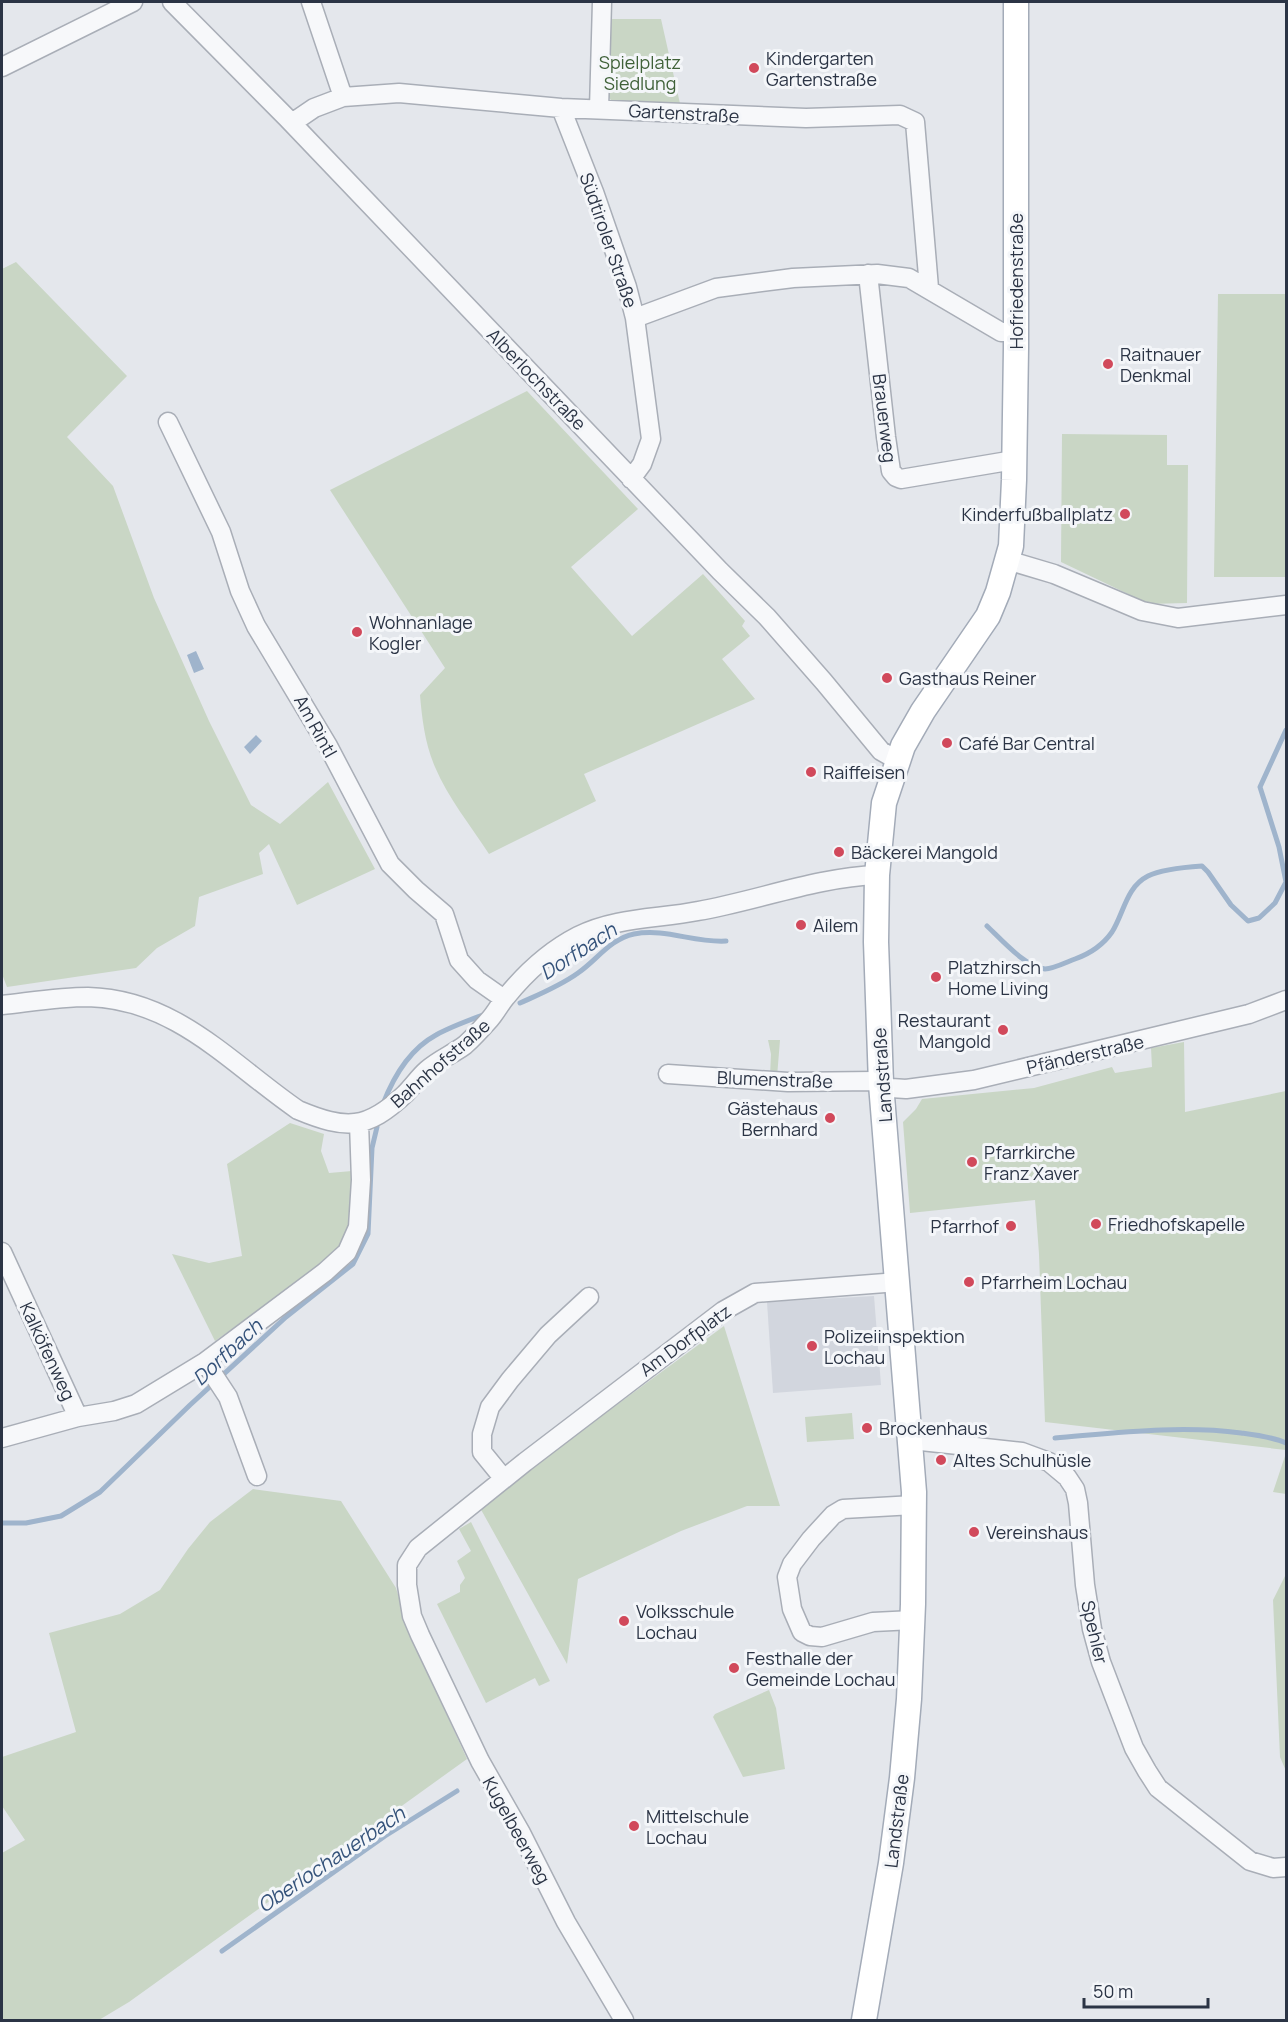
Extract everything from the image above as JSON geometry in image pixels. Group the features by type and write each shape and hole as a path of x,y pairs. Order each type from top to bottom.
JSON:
{"main road":[{"name":"Hofriedenstraße","path":"956,662 988,616 998,592 1008,560 1012,524 1016,332 1016,2"},
{"name":"Landstraße","path":"864,2020 891,1863 902,1778 913,1620 914,1505 881,1084 876,942 877,875 884,803 897,760 923,711 956,662"}],"street":[{"path":"2,67 133,2"},
{"name":"Alberlochstraße","path":"172,2 292,123 631,479 767,617 881,751 897,760"},
{"path":"311,2 343,97"},
{"path":"599,109 602,2"},
{"name":"Gartenstraße","path":"292,123 314,108 343,97 399,93 561,108 806,118 900,115 915,122 929,288"},
{"name":"Südtiroler Straße","path":"561,108 627,286 635,318 651,439 642,464 631,479"},
{"path":"635,318 716,288 793,278 868,274 909,278 1001,332 1016,332"},
{"name":"Brauerweg","path":"868,274 891,471 901,479 1014,460"},
{"name":"Am Rintl","path":"168,422 221,532 240,591 256,626 328,746 390,864 444,914 459,960 477,981 504,999"},
{"path":"1008,560 1054,574 1142,611 1178,618 1287,604"},
{"name":"Bahnhofstraße","path":"2,1005 89,998 139,1005 192,1029 298,1110 318,1119 359,1123 372,1120 386,1110 428,1070 464,1045 492,1017 529,969 552,951 580,935 609,924 698,912 824,882 877,875"},
{"name":"Pfänderstraße","path":"881,1084 906,1089 974,1080 1250,1014 1287,1000"},
{"name":"Blumenstraße","path":"668,1074 788,1082 874,1081 881,1084"},
{"path":"2,1438 78,1417 114,1411 212,1374 289,1300 347,1252 358,1227 361,1180 359,1123"},
{"name":"Kalköfenweg","path":"2,1252 78,1417"},
{"name":"Am Dorfplatz","path":"420,1635 412,1616 406,1585 408,1565 418,1548 706,1323 755,1293 898,1282"},
{"path":"504,1479 482,1452 482,1434 490,1407 548,1335 589,1298"},
{"path":"212,1374 228,1397 257,1476"},
{"name":"Spehler","path":"910,1442 921,1441 1022,1452 1048,1462 1067,1477 1075,1489 1078,1503 1085,1585 1092,1629 1110,1688 1134,1748 1143,1764 1158,1788 1250,1861 1273,1868 1287,1867"},
{"path":"913,1620 873,1622 822,1637 810,1636 802,1632 792,1609 787,1578 792,1564 811,1539 833,1515 843,1509 914,1505"},
{"name":"Kugelbeerweg","path":"420,1635 480,1761 521,1833 566,1922 624,2020"}],"shaded area":[{"path":"874,1296 881,1385 773,1393 767,1302"}],"green space":[{"name":"Spielplatz Siedlung","path":"610,19 661,19 681,108 615,104 607,96"},
{"path":"16,262 127,376 67,437 113,486 154,598 209,721 251,805 280,824 328,782 375,869 297,905 269,844 259,853 263,874 199,897 195,926 157,948 136,968 7,987 2,974 2,269"},
{"path":"1218,294 1286,294 1286,577 1214,577"},
{"path":"527,391 638,509 571,567 632,636 703,574 745,621 742,626 750,636 722,659 755,699 584,774 596,801 489,854 446,790 426,740 420,695 445,668 330,490"},
{"name":"Kinderfußballplatz","path":"1062,434 1167,435 1167,465 1188,465 1187,603 1149,604 1061,562"},
{"path":"768,1040 780,1040 777,1077 770,1077 771,1054"},
{"path":"1184,1042 1185,1112 1286,1091 1286,1450 1045,1422 1035,1200 910,1213 903,1122 922,1099 1034,1088 1112,1067 1115,1073 1152,1067 1151,1048"},
{"path":"290,1123 324,1134 321,1151 329,1173 352,1171 356,1211 347,1241 315,1271 215,1341 172,1254 209,1263 242,1256 227,1164"},
{"path":"724,1326 780,1506 747,1506 681,1531 578,1579 567,1664 479,1506"},
{"path":"852,1413 854,1439 807,1442 805,1417"},
{"path":"1286,1453 1286,1494 1273,1492"},
{"path":"253,1489 341,1501 396,1588 410,1634 467,1759 129,2002 99,2020 2,2020 2,1853 25,1840 2,1806 2,1757 76,1732 49,1633 120,1614 160,1590 210,1522"},
{"path":"471,1522 550,1681 539,1686 535,1678 486,1703 437,1604 460,1592 460,1585 465,1578 457,1561 471,1551 459,1529"},
{"path":"1286,1574 1286,1771 1280,1757 1273,1600"},
{"path":"769,1690 776,1708 785,1769 743,1777 713,1717 715,1714"}],"water":[{"path":"196,651 204,669 194,673 187,655"},
{"path":"256,735 262,741 250,754 244,747"}],"waterway":[{"name":"Dorfbach","path":"987,926 1029,963 1045,969 1052,968 1085,954 1104,941 1116,925 1130,894 1148,876 1175,869 1202,866 1231,905 1248,921 1259,918 1275,903 1286,882 1279,847 1260,787 1286,730"},
{"name":"Dorfbach","path":"520,1003 564,982 585,968 618,940 634,934 657,933 726,941"},
{"name":"Dorfbach","path":"383,1104 397,1074 418,1048 441,1032 483,1015"},
{"name":"Dorfbach","path":"2,1523 26,1523 61,1516 100,1492 286,1317 353,1264 368,1234 372,1148 377,1127"},
{"name":"Oberlochauerbach","path":"1055,1438 1194,1430 1253,1435 1286,1443"},
{"name":"Oberlochauerbach","path":"222,1951 385,1836 457,1791"}],"place":[{"name":"Kindergarten Gartenstraße","path":"754,68"},
{"name":"Raitnauer Denkmal","path":"1108,364"},
{"name":"Kinderfußballplatz","path":"1125,514"},
{"name":"Wohnanlage Kogler","path":"357,632"},
{"name":"Gasthaus Reiner","path":"887,678"},
{"name":"Café Bar Central","path":"947,743"},
{"name":"Raiffeisen","path":"811,772"},
{"name":"Bäckerei Mangold","path":"839,852"},
{"name":"Ailem","path":"801,925"},
{"name":"Platzhirsch Home Living","path":"936,977"},
{"name":"Restaurant Mangold","path":"1003,1030"},
{"name":"Gästehaus Bernhard","path":"830,1118"},
{"name":"Pfarrkirche Franz Xaver","path":"972,1162"},
{"name":"Friedhofskapelle","path":"1096,1224"},
{"name":"Pfarrhof","path":"1011,1226"},
{"name":"Pfarrheim Lochau","path":"969,1282"},
{"name":"Polizeiinspektion Lochau","path":"812,1346"},
{"name":"Brockenhaus","path":"867,1428"},
{"name":"Altes Schulhüsle","path":"941,1460"},
{"name":"Vereinshaus","path":"974,1532"},
{"name":"Volksschule Lochau","path":"624,1621"},
{"name":"Festhalle der Gemeinde Lochau","path":"734,1668"},
{"name":"Mittelschule Lochau","path":"634,1826"}]}
